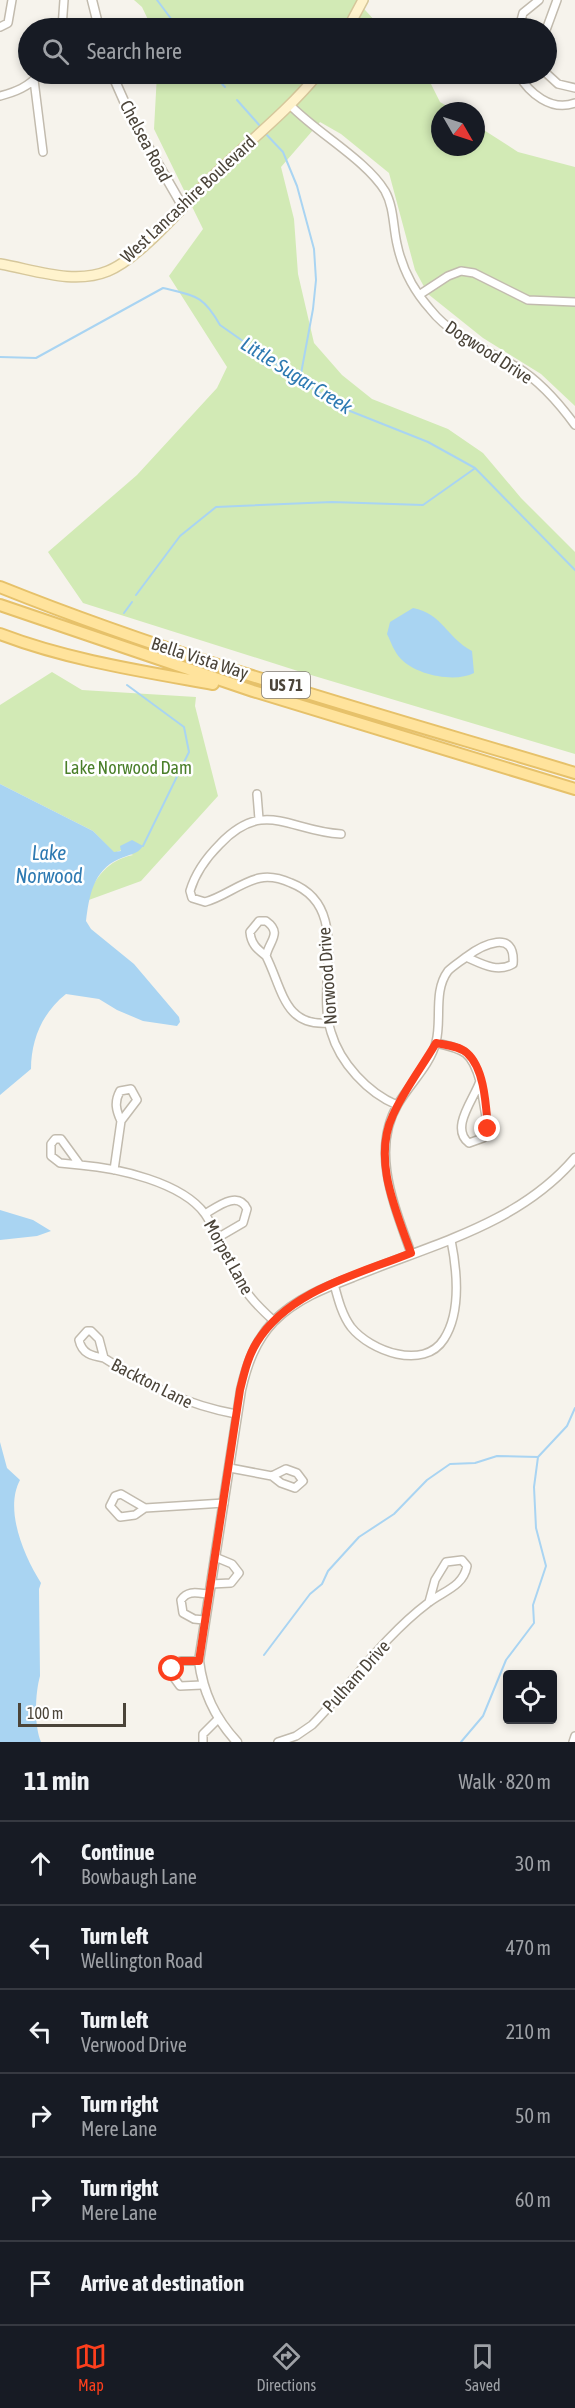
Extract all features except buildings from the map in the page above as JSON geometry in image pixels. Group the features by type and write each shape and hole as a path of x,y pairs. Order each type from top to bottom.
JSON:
{"main road":[{"path":"353,18 363,0"},
{"name":"West Lancashire Boulevard","path":"0,264 82,277 108,271 130,257 238,152 286,109 309,84"},
{"name":"Bella Vista Way","path":"0,587 89,622 178,652 575,773"},
{"name":"Bella Vista Way","path":"0,605 254,691 575,789"},
{"path":"0,634 26,644 116,666 254,691"}],"street":[{"path":"0,27 8,23 12,0"},
{"path":"63,18 64,0"},
{"path":"92,0 96,18"},
{"path":"522,18 523,13 539,0"},
{"path":"550,18 557,0"},
{"path":"557,83 575,88"},
{"path":"0,96 16,92 28,84"},
{"path":"34,84 43,152"},
{"name":"Chelsea Road","path":"116,84 131,117 183,207"},
{"path":"524,84 527,90 548,103 566,106 575,103"},
{"name":"Dogwood Drive","path":"286,109 373,175 386,192 393,214 397,245 408,275 419,295 449,328 519,369 544,387 575,425"},
{"path":"419,295 448,276 461,271 474,273 528,300 575,302"},
{"path":"257,794 259,819 272,819 322,832 341,834"},
{"name":"Norwood Drive","path":"259,819 241,825 216,847 199,872 190,891 192,898 205,902 260,878 280,879 298,886 316,898 329,942 330,1032 344,1057 366,1086 397,1105"},
{"path":"267,956 276,935 271,925 259,921 250,932 250,939 255,947 267,956 296,1017 307,1024 329,1023"},
{"path":"411,1253 393,1202 386,1163 386,1135 397,1105 436,1043 440,989 448,971 466,957 492,942 501,942 511,949 514,955 513,964 497,969 466,957"},
{"path":"436,1043 468,1053 480,1081 488,1129 483,1138 469,1143 464,1140 461,1132 462,1121 480,1081"},
{"path":"114,1170 122,1121"},
{"name":"Morpet Lane","path":"80,1165 65,1142 55,1139 51,1144 51,1156 60,1163 114,1170 180,1192 205,1214 219,1237 245,1291 274,1321"},
{"path":"234,1741 219,1719 202,1685 199,1661 237,1414 246,1367 257,1342 274,1321 293,1305 334,1284 411,1253 451,1240 504,1216 534,1197 560,1176 575,1158"},
{"path":"205,1214 230,1200 239,1200 244,1203 247,1209 243,1222 219,1237"},
{"path":"334,1284 344,1314 362,1338 394,1353 411,1356 424,1353 436,1348 444,1340 453,1313 457,1268 451,1240"},
{"name":"Backton Lane","path":"104,1358 132,1376 189,1404 237,1414"},
{"path":"230,1468 272,1476"},
{"path":"145,1508 121,1494 116,1496 110,1506 120,1517 135,1515 145,1508 224,1503"},
{"path":"211,1584 231,1583 238,1573 232,1564 215,1557"},
{"name":"Pulham Drive","path":"278,1742 296,1736 312,1725 402,1625 429,1602 458,1584 465,1576 467,1566 462,1560 446,1562 440,1570 429,1602"},
{"path":"204,1620 194,1619 183,1613 181,1600 184,1594 192,1592 208,1594"},
{"path":"199,1661 175,1663 172,1675 180,1686 202,1685"},
{"path":"203,1742 203,1734 219,1719"},
{"path":"573,1742 575,1736"}],"green space":[{"path":"134,0 356,0 372,18 147,18 142,7"},
{"path":"156,84 431,84 440,102 431,102 431,156 485,156 485,131 518,152 575,167 575,406 541,374 483,338 428,294 415,270 389,173 341,134 320,122 281,167 294,219 298,274 314,343 342,375 372,399 448,429 483,453 521,498 575,552 575,754 301,672 83,603 48,552 137,475 217,388 227,367 169,276 203,229 154,129"},
{"name":"Lake Norwood Dam","path":"52,672 82,690 196,697 195,706 218,796 141,881 86,901 98,877 110,865 133,855 122,850 114,853 93,831 0,784 0,705"}],"water":[{"path":"413,608 431,615 472,651 474,673 457,677 436,676 416,669 401,659 387,634 390,622"},
{"name":"Lake Norwood","path":"0,784 93,831 114,852 121,851 120,846 132,840 143,846 103,870 91,894 86,921 91,929 134,964 179,1017 180,1022 177,1026 143,1021 99,999 66,994 51,1009 40,1027 33,1047 31,1069 0,1095"},
{"path":"0,1210 33,1220 51,1231 37,1236 0,1240"},
{"path":"0,1442 7,1468 20,1480 14,1505 15,1519 28,1560 41,1583 39,1589 40,1676 36,1709 41,1742 0,1742"}],"waterway":[{"path":"157,0 170,18"},
{"path":"222,84 225,87"},
{"path":"237,100 261,127"},
{"path":"264,132 283,152 297,186 314,249 316,280 313,309 300,379"},
{"name":"Little Sugar Creek","path":"0,357 36,358 163,288 191,295 209,308 220,325 300,381 350,411 428,442 475,468 575,570"},
{"path":"136,595 180,536 216,507 332,502 423,505 474,469"},
{"path":"124,613 132,602"},
{"path":"127,685 184,727 189,752 143,846"},
{"path":"461,1742 483,1716 506,1660 534,1623 533,1605 546,1566 536,1528 534,1487 538,1457 567,1426 575,1408"},
{"path":"264,1655 310,1594 322,1584 328,1571 359,1537 394,1514 427,1480 450,1464 475,1463 497,1456 538,1457"}],"route":[{"path":"172,1669 175,1663 181,1661 199,1661 240,1390 246,1367 257,1342 274,1321 293,1305 314,1292 411,1253 393,1202 385,1144 388,1126 397,1105 436,1043 468,1053 476,1067 486,1104 488,1129"}]}
